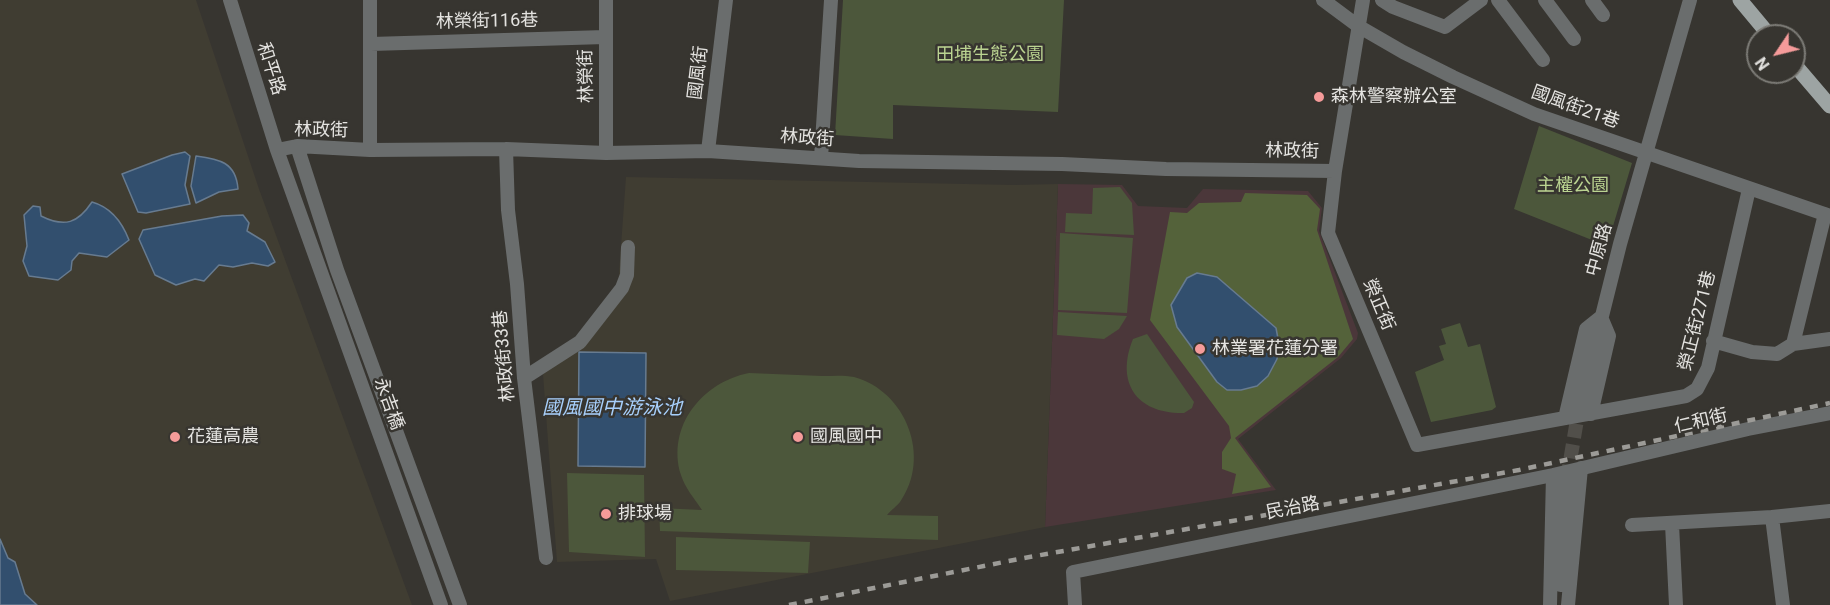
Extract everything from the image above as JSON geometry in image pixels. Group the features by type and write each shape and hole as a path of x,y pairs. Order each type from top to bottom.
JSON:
{"main road":[{"path":"1740,0 1760,24"},
{"path":"1806,78 1830,106"}],"street":[{"name":"和平路","path":"230,0 277,150 302,215"},
{"path":"370,0 370,150"},
{"name":"林榮街","path":"606,0 606,153"},
{"name":"國風街","path":"708,151 726,0"},
{"path":"821,158 831,0"},
{"name":"國風街21巷","path":"1323,0 1358,26 1403,52 1534,114 1828,215"},
{"name":"榮正街","path":"1363,0 1335,171 1328,232 1417,445 1565,418 1585,411"},
{"path":"1382,0 1393,8 1445,27 1481,0"},
{"path":"1498,0 1544,60"},
{"path":"1545,0 1574,39"},
{"path":"1592,0 1603,15"},
{"name":"中原路","path":"1585,411 1601,317 1690,0"},
{"name":"林榮街116巷","path":"371,44 605,37"},
{"name":"林政街","path":"277,150 297,146 370,150 506,149 606,153 708,151 859,161 1335,171"},
{"path":"297,146 338,270 460,605"},
{"name":"林政街33巷","path":"506,149 508,210 517,284 524,378 546,558"},
{"name":"榮正街271巷","path":"1585,411 1686,396 1696,389 1707,368 1749,189"},
{"name":"永吉橋","path":"302,215 441,605"},
{"path":"1793,344 1828,215"},
{"path":"524,378 580,342 622,288 627,275 628,247"},
{"path":"1565,418 1586,329 1601,317"},
{"path":"1713,341 1752,352 1778,354 1793,344 1830,339"},
{"name":"仁和街","path":"1553,475 1748,429 1830,413"},
{"path":"1568,605 1581,468"},
{"path":"1550,605 1553,475"},
{"name":"民治路","path":"1076,605 1074,572 1553,475"},
{"path":"1560,605 1567,479"},
{"path":"1632,525 1772,517 1830,511"},
{"path":"1772,517 1783,605"},
{"path":"1672,524 1676,605"}],"shaded area":[{"name":"花蓮高農","path":"0,0 196,0 259,189 412,605 0,605"},
{"name":"國風國中","path":"626,177 1058,184 1045,527 670,601 656,559 557,562 543,374 617,301"},
{"name":"林業署花蓮分署","path":"1058,184 1122,185 1138,206 1187,208 1203,189 1308,191 1322,208 1319,231 1358,333 1357,339 1341,358 1238,439 1276,490 1045,527"}],"green space":[{"name":"田埔生態公園","path":"843,0 1064,0 1058,112 893,105 893,139 835,135"},
{"name":"主權公園","path":"1539,126 1632,163 1607,246 1514,209"},
{"path":"1120,187 1132,203 1134,235 1065,232 1066,213 1092,214 1093,188"},
{"path":"1245,193 1307,195 1320,209 1317,230 1353,339 1338,357 1235,438 1271,487 1232,494 1236,474 1222,469 1222,452 1231,438 1229,426 1150,320 1170,212 1187,213 1199,203 1241,202"},
{"path":"1060,233 1133,238 1127,313 1058,310"},
{"path":"1058,312 1127,316 1119,329 1104,339 1057,335"},
{"path":"1460,323 1468,347 1480,344 1496,407 1492,410 1431,422 1415,372 1444,360 1439,346 1446,344 1441,329"},
{"path":"1147,334 1194,402 1192,408 1184,413 1154,408 1142,402 1134,393 1129,382 1128,355 1133,339"},
{"path":"749,373 854,377 888,396 900,411 909,428 914,465 909,484 900,502 887,515 938,516 938,540 660,531 659,508 702,510 687,489 681,475 678,457 679,440 692,409 703,396 717,386"},
{"name":"排球場","path":"567,473 644,475 645,557 569,552"},
{"path":"676,537 810,542 808,573 676,570"}],"water":[{"path":"185,152 190,156 185,185 190,204 146,213 138,212 122,174"},
{"path":"196,156 219,161 230,167 237,180 238,189 219,192 196,203 191,186"},
{"path":"92,202 115,216 129,240 107,257 79,253 72,261 71,270 58,280 29,276 23,261 27,246 24,215 33,206 40,207 41,216 50,220 70,221 82,215"},
{"path":"243,215 249,223 247,231 265,242 275,262 268,266 252,263 233,267 219,265 204,281 195,279 176,285 155,275 139,239 143,230 222,216"},
{"path":"1197,273 1217,277 1276,328 1279,344 1277,359 1268,376 1257,386 1241,390 1227,390 1217,382 1177,327 1171,305 1187,278"},
{"name":"國風國中游泳池","path":"579,352 646,353 645,467 578,466"},
{"path":"0,539 8,558 15,562 25,594 37,605 0,605"}],"tunnel":[{"path":"1567,479 1579,408"}],"railway":[{"path":"789,605 1024,558 1519,470 1830,403"}],"place":[{"name":"森林警察辦公室","path":"1319,97"},
{"name":"林業署花蓮分署","path":"1200,349"},
{"name":"花蓮高農","path":"175,437"},
{"name":"國風國中","path":"798,437"},
{"name":"排球場","path":"606,514"}]}
